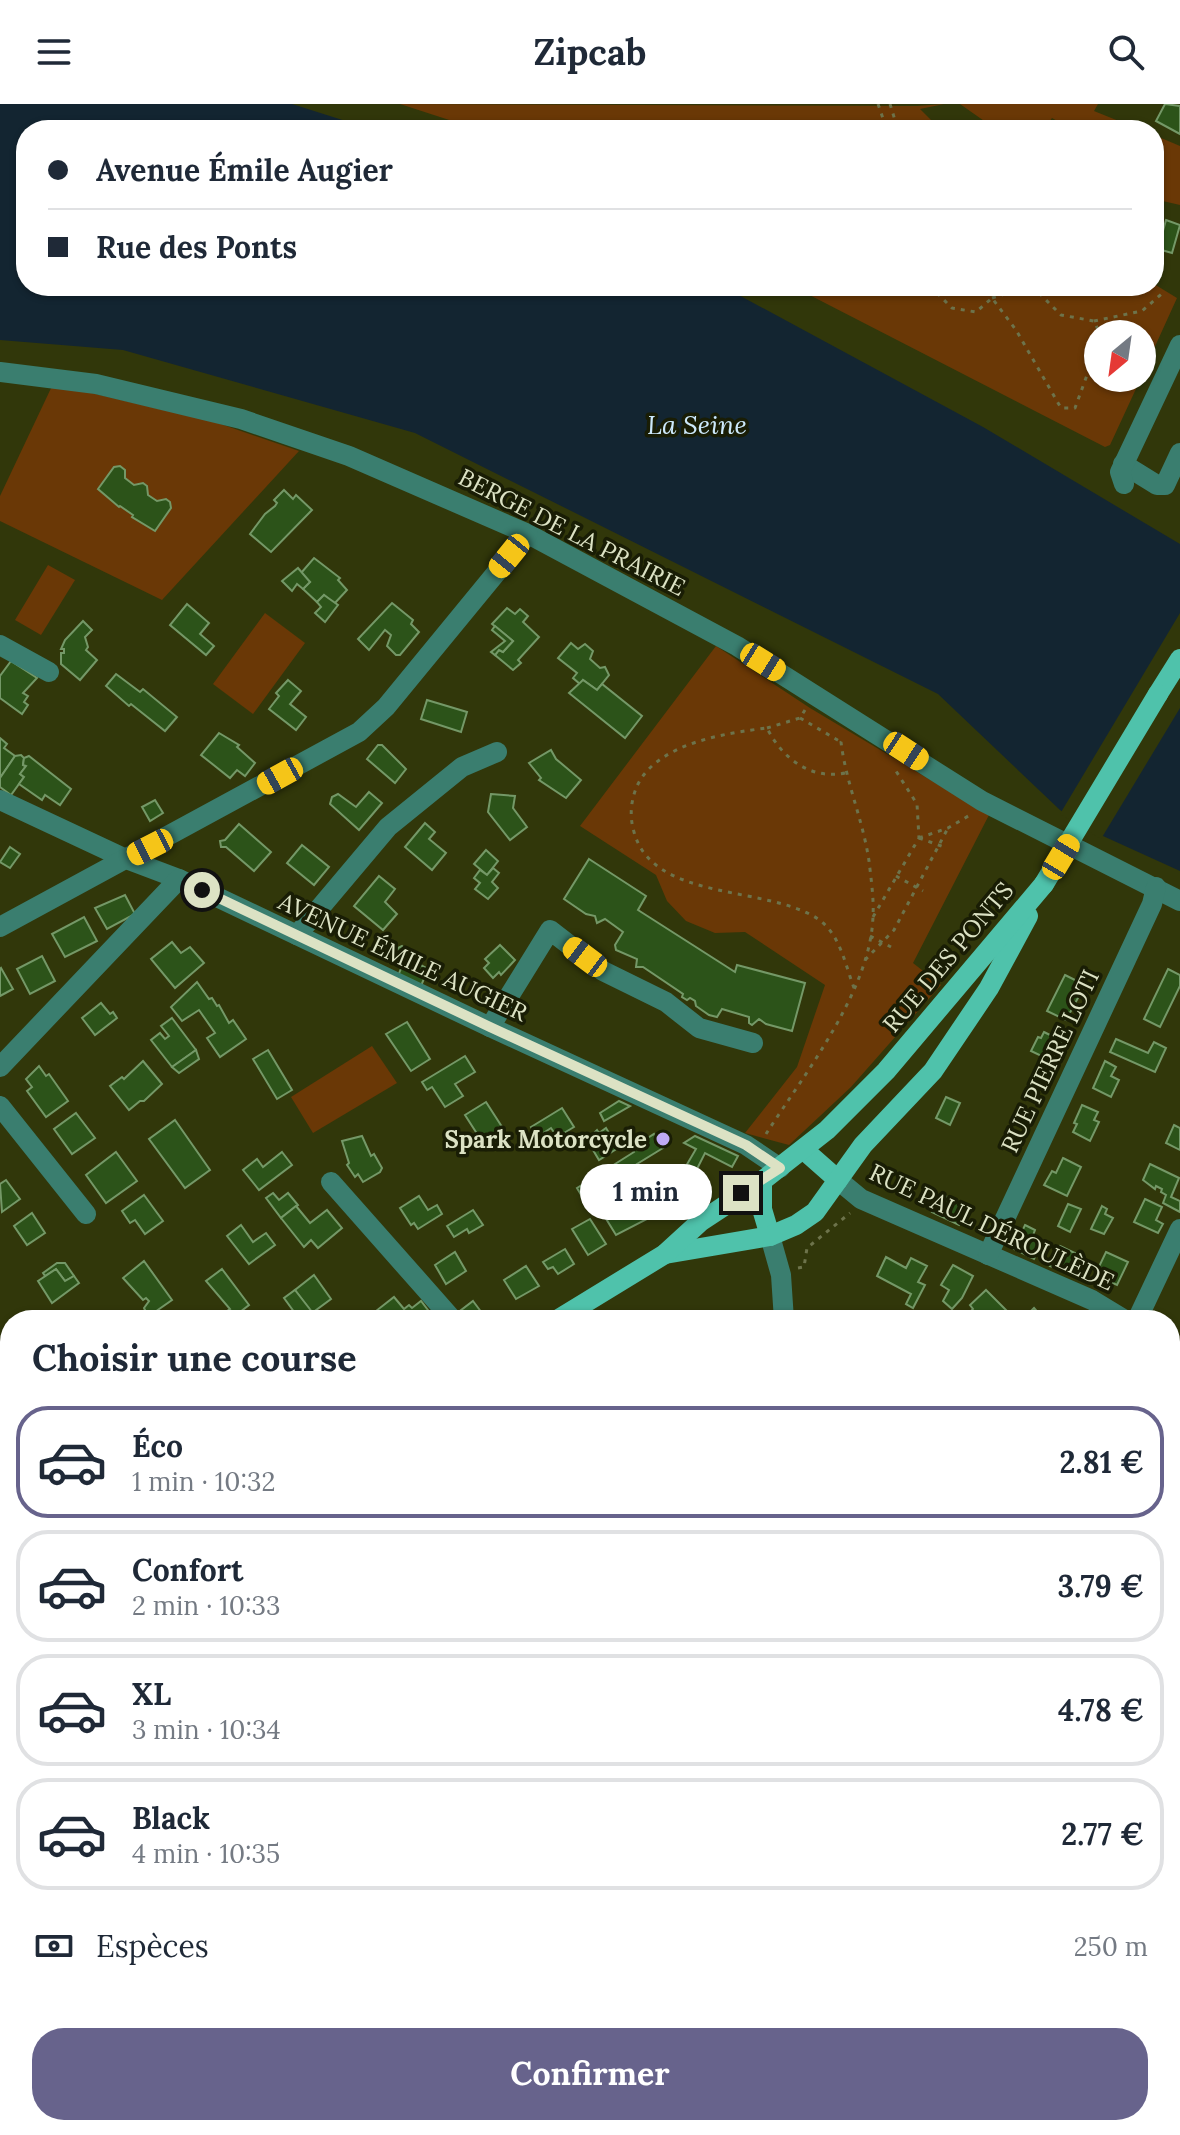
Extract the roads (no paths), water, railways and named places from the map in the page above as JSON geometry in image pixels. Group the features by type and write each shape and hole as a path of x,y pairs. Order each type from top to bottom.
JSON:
{"main road":[{"path":"1044,884 1180,659"},
{"name":"RUE DES PONTS","path":"762,1181 804,1150 886,1071 1044,884"},
{"name":"RUE DES PONTS","path":"770,1236 796,1225 815,1212 863,1145 941,1059 989,988 1044,884"},
{"path":"804,1150 838,1180"},
{"path":"665,1254 770,1236 762,1209 762,1181"},
{"path":"573,1310 665,1254 700,1222 762,1181"}],"street":[{"path":"1180,345 1123,474 1165,485 1180,453"},
{"name":"BERGE DE LA PRAIRIE","path":"0,372 96,384 241,419 349,456 528,534 737,646 982,801 1180,901"},
{"path":"0,927 359,732 380,714 528,534"},
{"path":"0,645 49,672"},
{"path":"297,935 388,827 462,767 497,752"},
{"name":"AVENUE ÉMILE AUGIER","path":"0,800 126,859 179,879 746,1145 780,1168"},
{"path":"1,1065 179,879"},
{"name":"RUE PIERRE LOTI","path":"988,1255 1152,904 1156,887"},
{"path":"490,1027 550,930 603,971 666,1002 699,1028 753,1043"},
{"path":"0,1106 86,1214"},
{"name":"RUE PAUL DÉROULÈDE","path":"838,1180 861,1199 1108,1310"},
{"path":"331,1182 444,1310"},
{"path":"1142,1310 1180,1229"},
{"path":"770,1236 781,1275 783,1310"}],"water":[{"name":"La Seine","path":"0,104 292,104 342,120 16,120 16,296 741,296 983,427 1180,544 1180,871 1103,836 1060,810 938,694 415,433 123,350 0,340"}],"place":[{"name":"Spark Motorcycle","path":"663,1139"}]}
